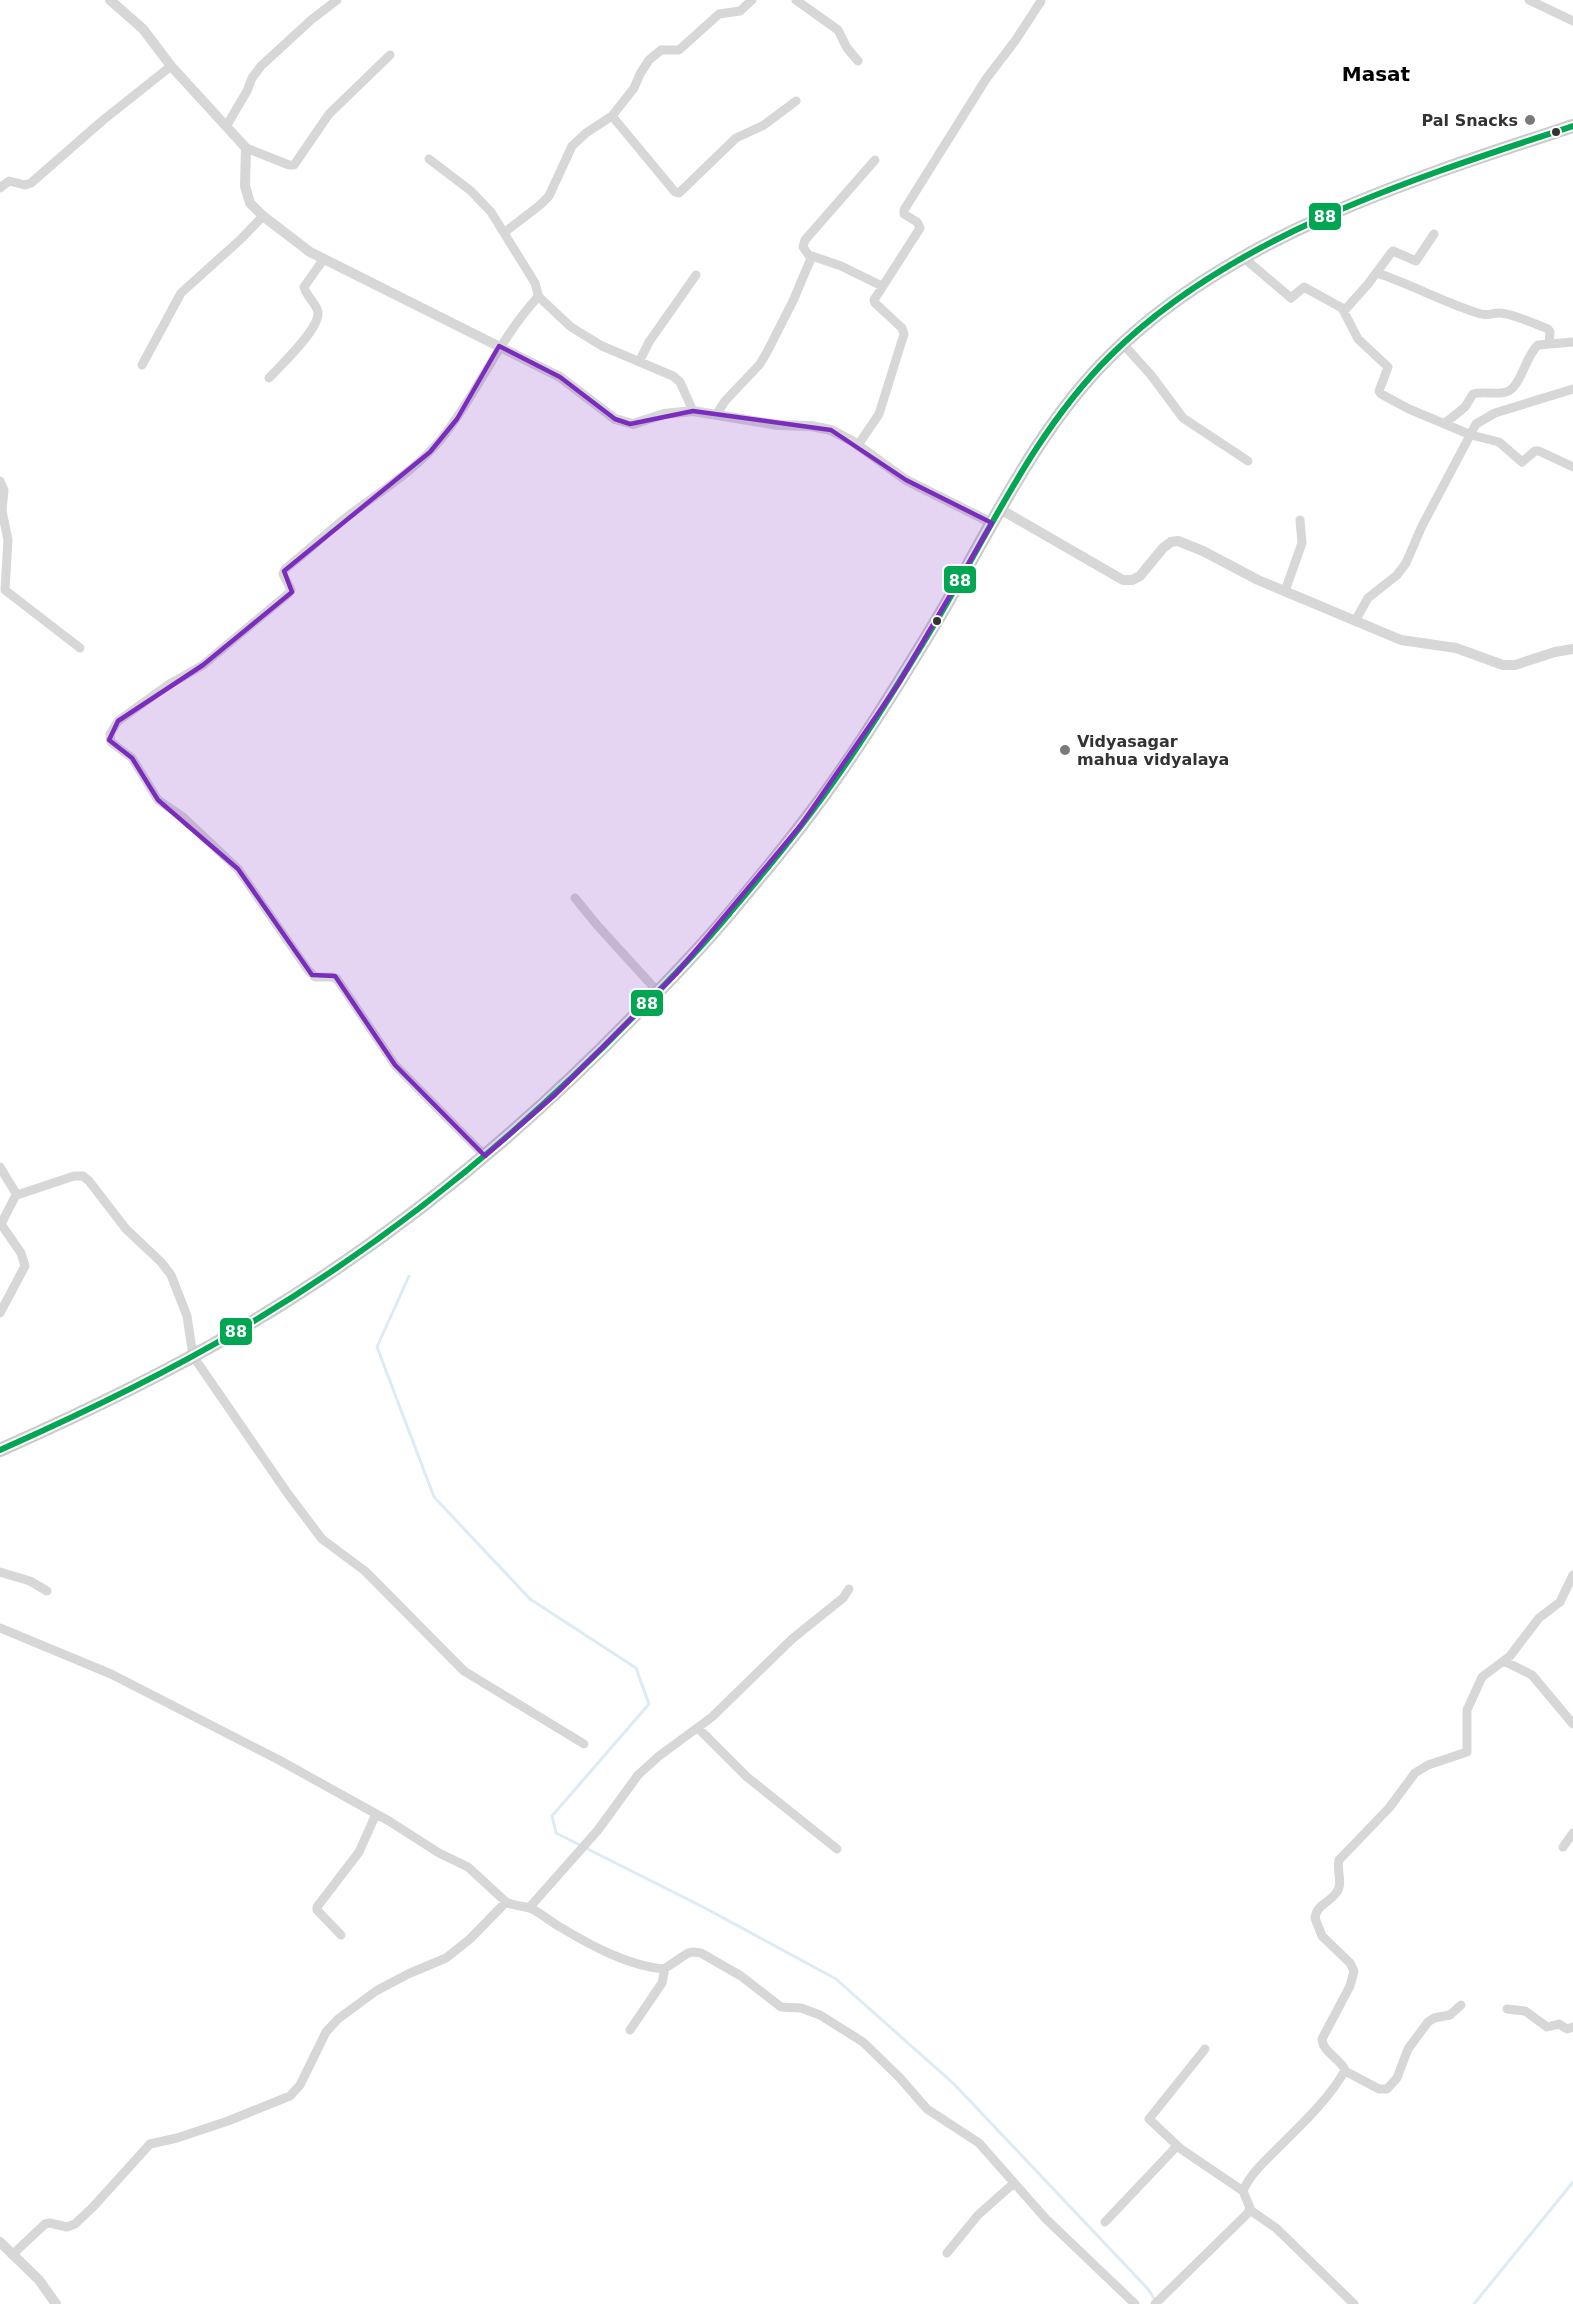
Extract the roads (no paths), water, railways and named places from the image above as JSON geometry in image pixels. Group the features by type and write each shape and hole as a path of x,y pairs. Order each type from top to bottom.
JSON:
{"main road":[{"path":"0,1450 194,1356 289,1299 379,1239 484,1156 555,1095 658,992 725,918 833,784 899,683 1038,445 1062,411 1122,344 1198,285 1310,224 1464,162 1573,126"}],"street":[{"path":"110,0 143,29 171,66 246,148 289,165 294,165 329,114 390,55"},
{"path":"227,125 247,92 252,78 261,66 311,20 337,0"},
{"path":"505,232 540,206 549,196 572,146 586,133 612,116 634,88 645,66 659,51 680,50 719,14 740,11 752,0"},
{"path":"796,0 838,30 847,48 858,61"},
{"path":"1529,0 1573,21"},
{"path":"858,445 879,414 904,334 902,328 874,300 920,228 917,222 904,214 904,210 986,79 1015,41 1041,1"},
{"path":"0,188 9,181 25,185 31,183 102,121 171,66"},
{"path":"612,116 675,192 679,193 736,138 764,125 796,101"},
{"path":"246,148 245,192 250,203 263,216 322,260 560,376 615,419 633,424 664,414 693,411 837,432 906,480 992,523"},
{"path":"429,159 471,191 491,212 535,283 538,298 571,327 602,346 663,371 680,382 693,411"},
{"path":"810,257 803,247 805,240 875,160"},
{"path":"142,365 179,295 263,216"},
{"path":"1344,311 1393,251 1414,262 1418,260 1434,234"},
{"path":"810,257 813,255 841,266 882,286"},
{"path":"716,415 725,401 760,364 793,300 810,257"},
{"path":"1244,258 1291,298 1304,287 1340,306 1358,339 1388,367 1380,393 1444,424 1471,435 1499,442 1522,462 1534,452 1539,451 1573,467"},
{"path":"269,378 304,338 317,318 317,309 304,287 322,260"},
{"path":"1377,273 1396,279 1432,297 1481,314 1501,313 1548,329 1551,332 1549,343"},
{"path":"639,362 649,342 696,275"},
{"path":"484,1156 395,1065 337,979 332,976 318,978 312,975 237,869 183,817 158,800 138,766 109,738 118,721 168,685 203,665 290,593 283,574 284,570 329,530 391,485 430,452 457,418 513,326 538,298"},
{"path":"1444,424 1465,407 1473,393 1505,392 1513,388 1532,350 1538,345 1573,342"},
{"path":"1122,344 1156,382 1183,418 1248,461"},
{"path":"1355,621 1370,595 1397,575 1406,563 1422,526 1476,424 1485,418 1573,389"},
{"path":"0,481 8,540 2,587 80,648"},
{"path":"1000,509 1124,580 1132,580 1140,576 1163,548 1171,542 1178,542 1195,547 1285,591 1401,639 1456,648 1503,665 1515,665 1555,652 1573,649"},
{"path":"1285,591 1302,543 1300,520"},
{"path":"575,897 597,925 658,992"},
{"path":"0,1167 16,1195"},
{"path":"0,1313 25,1266 21,1253 1,1224 16,1195 74,1176 86,1178 126,1229 171,1275 187,1316 194,1356 306,1519 327,1544 365,1571 464,1671 584,1744"},
{"path":"0,1572 30,1581 47,1591"},
{"path":"1461,2005 1450,2014 1431,2018 1408,2049 1397,2078 1387,2089 1379,2089 1345,2071 1343,2065 1323,2045 1322,2039 1350,1986 1354,1971 1350,1963 1322,1936 1315,1922 1316,1911 1338,1892 1339,1860 1389,1808 1415,1773 1428,1765 1467,1752 1468,1706 1482,1677 1504,1661 1516,1649 1534,1622 1560,1602 1573,1575"},
{"path":"529,1908 598,1830 638,1775 658,1756 698,1728 737,1695 792,1639 843,1598 849,1588"},
{"path":"0,1628 111,1674 268,1755 376,1814 430,1848 468,1867 512,1906 529,1908 574,1935 640,1964 666,1968"},
{"path":"1504,1661 1527,1670 1537,1679 1573,1724"},
{"path":"698,1728 747,1778 837,1849"},
{"path":"341,1935 317,1910 317,1907 358,1852 376,1814"},
{"path":"1563,1847 1573,1833"},
{"path":"12,2255 45,2224 67,2227 75,2224 150,2144 177,2138 216,2123 228,2121 285,2099 294,2093 326,2032 338,2019 376,1992 408,1974 446,1958 470,1939 506,1902"},
{"path":"630,2030 662,1983 666,1968 688,1953 696,1952 741,1976 781,2007 808,2010 831,2021 867,2046 927,2109 972,2138 1046,2219 1135,2304"},
{"path":"1507,2009 1525,2011 1546,2027 1560,2024 1567,2029 1573,2027"},
{"path":"1205,2049 1149,2118 1177,2146 1243,2190 1250,2210 1276,2228 1354,2304"},
{"path":"1243,2190 1264,2161 1306,2120 1345,2071"},
{"path":"1105,2222 1177,2146"},
{"path":"947,2253 978,2215 1014,2183"},
{"path":"1155,2304 1250,2210"},
{"path":"0,2242 39,2280 56,2304"}],"waterway":[{"path":"409,1276 377,1347 434,1497 530,1599 636,1668 649,1704 552,1816 556,1833 705,1908 836,1979 954,2084 1148,2289 1155,2300"},
{"path":"1474,2304 1573,2182"}],"place":[{"name":"Pal Snacks","path":"1530,120"},
{"name":"Vidyasagar mahua vidyalaya","path":"1065,750"}],"district":[{"name":"Masat","path":"1376,74"}]}
